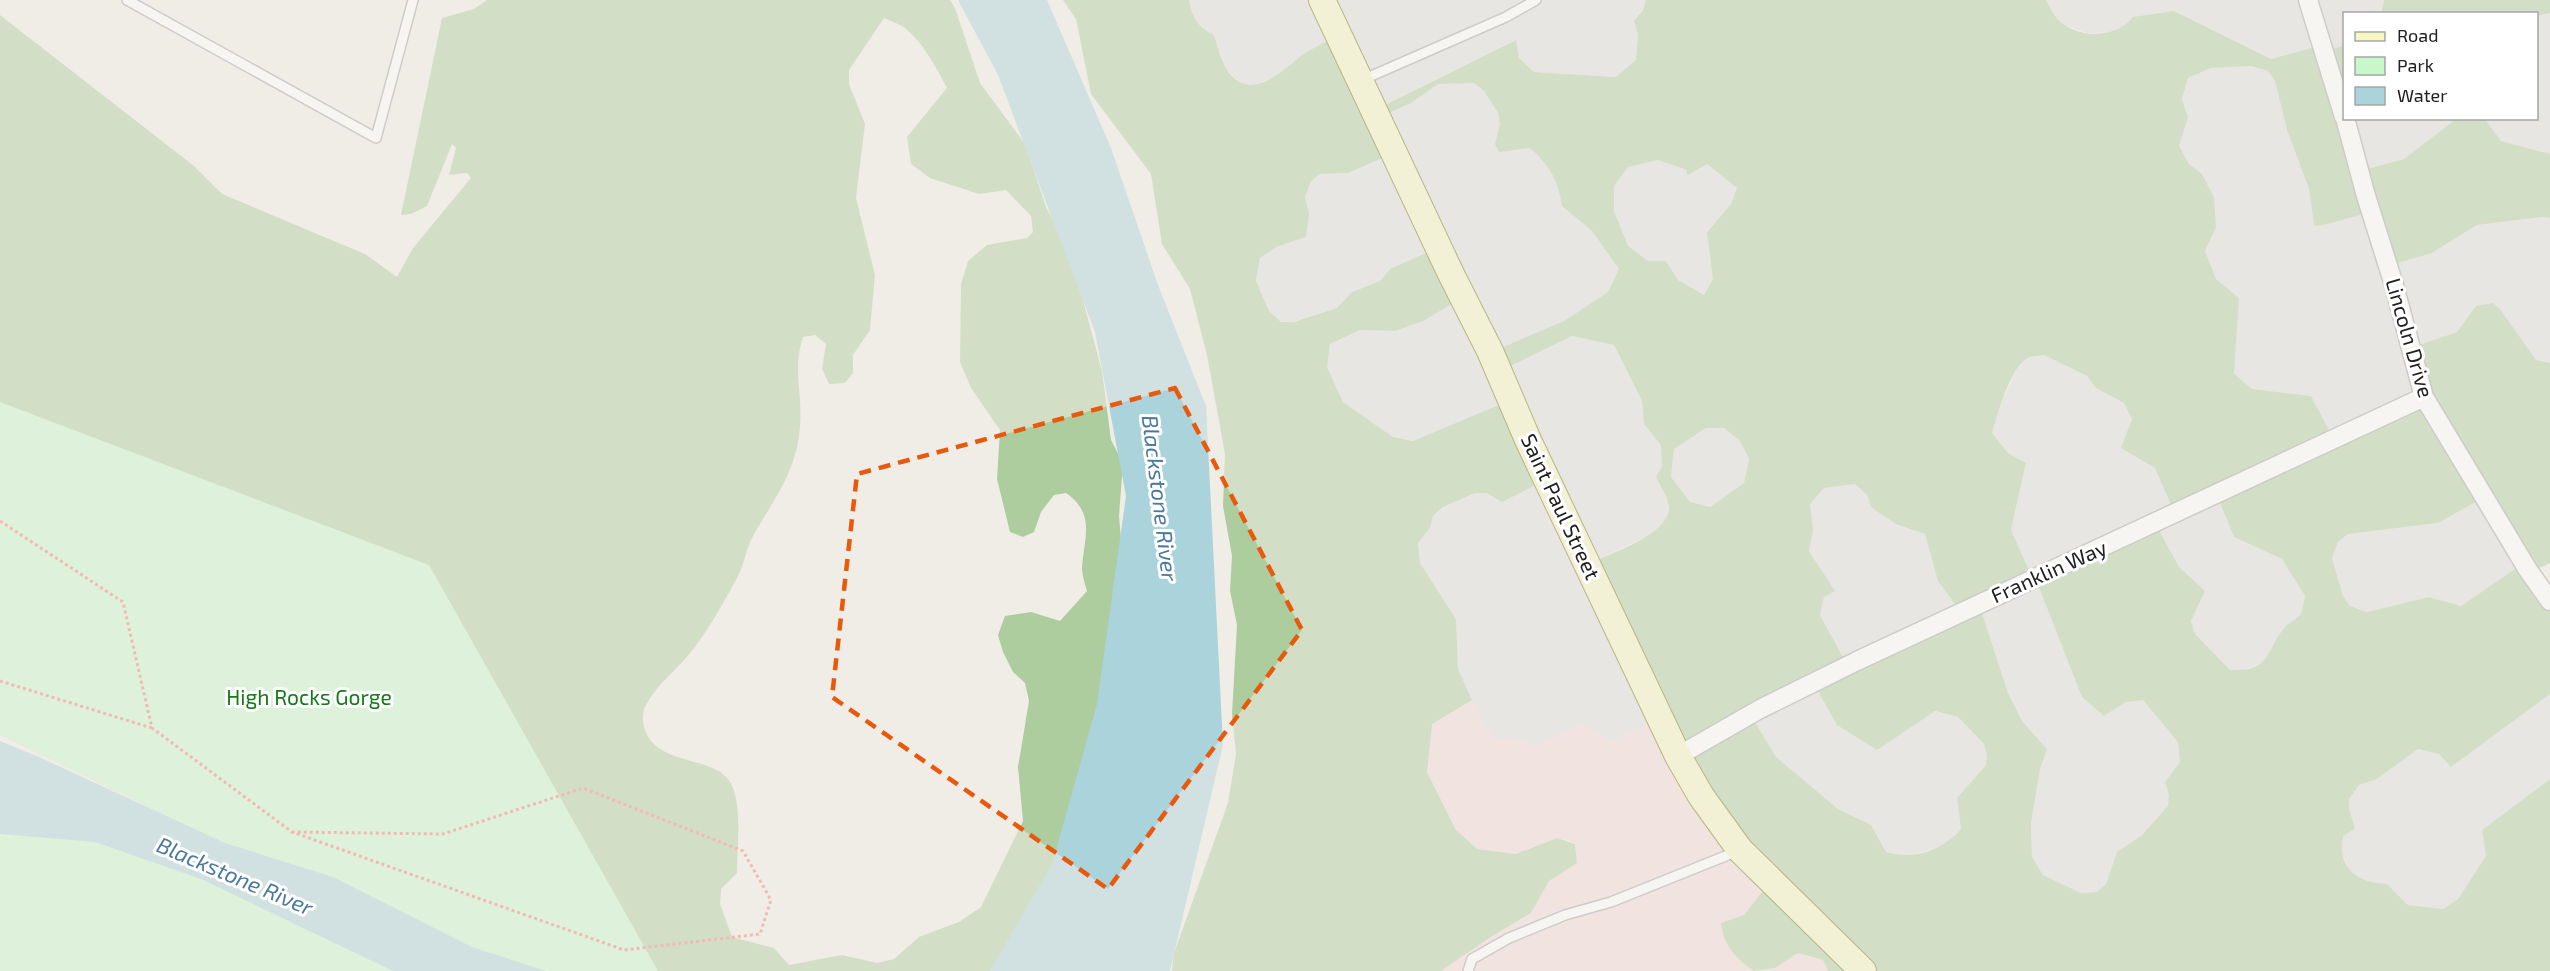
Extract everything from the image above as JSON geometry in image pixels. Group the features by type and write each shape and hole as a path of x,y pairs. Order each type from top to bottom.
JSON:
{"main road":[{"name":"Saint Paul Street","path":"1322,0 1451,274 1490,351 1528,440 1678,756 1701,796 1740,850 1863,971"}],"street":[{"name":"Lincoln Drive","path":"2308,0 2343,112"},
{"name":"Lincoln Drive","path":"2346,120 2424,397 2528,570 2550,602"},
{"name":"Franklin Way","path":"1678,756 1760,710 1857,661 2424,397"}],"lane":[{"path":"127,0 376,138 413,0"},
{"path":"1360,81 1506,17 1536,0"},
{"path":"1468,971 1472,959 1509,938 1565,915 1611,902 1740,850"}],"path":[{"path":"0,520 123,602 152,728"},
{"path":"0,681 152,728 292,832 624,950 760,934 771,900 743,850 583,788 443,834 292,832"}],"highlighted area":[{"path":"1175,388 1302,630 1108,889 832,697 857,474"}],"shaded area":[{"path":"1189,0 1646,0 1647,2 1634,21 1638,33 1636,61 1616,77 1534,72 1519,58 1515,40 1377,109 1302,55 1282,74 1255,85 1242,84 1227,70 1214,35 1201,28 1191,13"},
{"path":"2046,0 2384,0 2381,12 2343,12 2343,45 2327,51 2315,47 2271,59 2174,11 2113,32 2087,33 2063,25"},
{"path":"2550,13 2550,154 2501,141 2486,120 2538,120 2538,16"},
{"path":"2251,66 2268,71 2275,81 2287,130 2309,189 2314,225 2367,213 2433,253 2477,225 2550,218 2550,363 2536,360 2500,309 2476,306 2457,332 2410,348 2420,391 2331,435 2311,396 2252,389 2234,375 2238,298 2216,279 2210,269 2205,250 2216,227 2202,174 2189,165 2179,146 2188,117 2182,99 2188,78 2211,68"},
{"path":"1474,83 1484,91 1498,113 1500,124 1495,144 1530,148 1544,161 1559,186 1562,206 1592,231 1619,269 1608,292 1564,321 1490,353 1498,372 1572,336 1614,345 1642,401 1644,424 1661,445 1662,466 1656,477 1669,505 1668,517 1655,533 1587,564 1655,722 1610,742 1583,724 1535,746 1513,738 1493,738 1483,724 1458,669 1456,619 1420,563 1418,543 1430,528 1433,516 1443,507 1475,493 1487,493 1508,401 1413,441 1393,437 1343,402 1327,367 1330,344 1360,330 1395,331 1423,321 1390,269 1380,281 1352,292 1337,308 1294,322 1281,322 1269,311 1256,281 1260,258 1276,247 1306,237 1309,214 1305,197 1311,181 1320,174 1348,173 1380,117 1411,103 1438,84"},
{"path":"2345,120 2455,120 2404,159 2360,171"},
{"path":"1658,160 1687,170 1707,164 1737,188 1731,204 1707,231 1713,279 1704,295 1678,280 1666,261 1648,261 1627,246 1614,211 1614,186 1627,167"},
{"path":"2044,355 2087,376 2096,388 2124,403 2132,419 2122,448 2155,467 2172,507 2216,493 2234,537 2282,559 2305,596 2302,614 2286,626 2266,661 2243,670 2230,670 2195,634 2191,621 2204,591 2179,567 2154,521 2104,716 2126,702 2143,700 2178,742 2180,762 2165,782 2169,795 2169,806 2142,835 2117,852 2106,884 2097,892 2081,893 2043,875 2032,857 2031,823 2040,769 2047,749 2022,721 2008,693 1981,610 2032,577 2011,531 2026,463 2008,453 1992,433 2002,402 2017,369 2027,358"},
{"path":"1706,428 1724,428 1740,441 1749,459 1744,483 1710,507 1690,502 1671,477 1674,449"},
{"path":"1855,484 1867,495 1872,508 1896,523 1925,534 1938,581 1959,610 1844,659 1820,615 1824,597 1834,591 1809,550 1813,530 1810,504 1824,488"},
{"path":"2483,498 2519,567 2461,606 2429,597 2367,612 2350,606 2343,596 2332,558 2338,542 2348,534 2438,523"},
{"path":"1810,682 1958,717 1984,744 1987,756 1986,765 1957,798 1961,829 1945,846 1903,857 1886,852 1870,825 1838,809 1775,757 1750,714"},
{"path":"2550,694 2550,779 2482,830 2486,856 2458,899 2443,909 2408,905 2387,884 2370,884 2351,873 2340,850 2343,836 2355,829 2348,809 2349,799 2359,785 2377,779 2418,749 2439,754 2451,767"},
{"path":"1472,700 1483,724 1493,738 1513,738 1535,746 1583,724 1610,742 1655,721 1768,883 1744,915 1748,967 1754,971 1441,971 1531,913 1549,881 1577,863 1573,842 1557,838 1516,854 1477,849 1456,830 1427,772 1431,724"},
{"path":"1798,953 1823,960 1828,971 1760,971 1775,968"}],"green space":[{"path":"487,0 950,0 955,8 980,83 1025,144 1046,207 1070,252 1102,371 1111,440 1123,463 1119,516 1123,561 1084,782 1011,971 535,971 208,836 0,734 0,15 194,166 222,194 365,254 397,277 413,248 471,178 467,173 449,175 456,148 452,144 427,206 411,214 401,215 442,18 474,9","holes":["884,18 902,26 916,38 947,88 907,137 911,164 930,178 979,194 1006,190 1031,216 1033,232 1027,238 987,245 968,261 961,284 960,362 971,388 1000,430 997,479 1010,532 1023,537 1034,532 1041,512 1054,495 1066,493 1075,501 1085,518 1086,536 1082,568 1087,591 1060,621 1031,612 1005,616 998,635 1013,672 1025,683 1029,701 1018,767 1023,821 981,907 959,922 919,937 894,959 877,963 842,955 789,965 774,948 732,937 720,904 721,889 737,873 738,819 733,788 726,777 715,769 661,750 651,740 644,727 643,715 650,697 685,660 716,616 738,576 752,538 789,472 798,444 800,427 798,360 803,337 815,335 826,344 822,369 829,384 845,383 853,373 853,355 870,330 875,275 856,198 865,124 849,84 849,70"]},
{"path":"1063,0 1189,0 1197,21 1214,35 1227,70 1236,80 1245,84 1255,85 1265,82 1304,54 1329,40 1377,109 1516,40 1519,58 1534,72 1616,77 1636,60 1638,34 1634,21 1643,10 1646,0 2046,0 2055,16 2063,24 2071,29 2090,34 2119,29 2133,17 2174,11 2271,59 2315,47 2327,51 2343,45 2343,120 2349,120 2360,171 2404,159 2455,120 2486,120 2501,141 2550,154 2550,218 2477,225 2432,253 2387,266 2367,213 2320,226 2314,225 2309,189 2287,130 2275,81 2268,71 2251,66 2211,68 2188,78 2182,99 2188,117 2179,146 2189,164 2202,174 2214,198 2216,227 2205,251 2216,279 2239,298 2234,374 2252,389 2311,396 2331,434 2419,396 2410,348 2457,332 2476,306 2493,303 2500,309 2536,360 2550,363 2550,563 2531,572 2550,603 2550,694 2451,767 2439,754 2418,749 2377,779 2359,785 2349,799 2349,809 2355,829 2343,836 2342,847 2346,865 2358,877 2387,884 2408,905 2443,909 2458,899 2486,856 2482,830 2550,779 2550,971 1828,971 1823,960 1798,953 1775,968 1754,971 1742,962 1724,938 1721,923 1744,915 1768,884 1738,851 1587,564 1649,535 1667,517 1668,503 1656,477 1662,466 1661,445 1644,424 1642,401 1614,345 1572,336 1498,372 1489,353 1564,321 1608,292 1619,269 1592,231 1562,206 1552,174 1530,148 1499,152 1495,144 1500,124 1498,113 1484,91 1474,83 1438,84 1411,103 1380,117 1391,154 1348,173 1320,174 1311,181 1305,197 1309,214 1306,237 1276,247 1260,258 1256,281 1269,311 1281,322 1294,322 1337,308 1352,292 1380,281 1390,269 1435,249 1458,300 1423,321 1395,331 1360,330 1330,344 1327,367 1343,402 1393,437 1413,441 1508,401 1542,482 1502,502 1487,493 1475,493 1443,507 1433,516 1430,528 1418,543 1420,563 1456,619 1458,669 1472,700 1432,724 1427,772 1456,830 1477,849 1516,854 1557,838 1575,844 1577,863 1549,881 1531,913 1441,971 1172,971 1174,953 1228,803 1236,754 1232,714 1237,625 1230,591 1232,556 1223,506 1225,454 1207,355 1190,289 1162,244 1151,174 1091,94 1076,19","holes":["1658,160 1687,170 1688,175 1707,164 1737,188 1731,204 1707,232 1713,279 1704,295 1678,280 1666,261 1648,261 1628,246 1614,211 1614,186 1628,167","2044,355 2087,376 2096,388 2124,403 2132,419 2121,448 2155,468 2172,507 2216,493 2234,537 2282,559 2305,596 2301,614 2286,626 2261,663 2244,670 2230,670 2195,634 2191,621 2205,591 2179,567 2154,521 2035,577 2082,697 2104,716 2126,702 2143,700 2178,742 2180,762 2165,782 2169,795 2168,806 2142,835 2117,852 2106,884 2097,892 2081,893 2043,875 2032,857 2031,823 2040,769 2047,749 2022,721 2008,693 1981,610 2032,577 2011,530 2026,463 2008,453 1992,433 2014,374 2026,359","1706,428 1724,428 1740,441 1749,459 1744,483 1710,507 1690,502 1671,477 1674,449","1855,484 1867,495 1872,508 1896,524 1925,534 1938,581 1959,610 1844,659 1820,615 1824,597 1835,591 1809,551 1813,530 1810,504 1824,488","2483,498 2518,567 2461,606 2429,597 2367,612 2350,606 2343,596 2332,558 2338,542 2348,534 2438,523","1814,684 1837,725 1877,750 1935,711 1958,717 1984,744 1987,756 1986,765 1957,798 1961,829 1953,837 1927,852 1907,855 1886,852 1871,825 1838,809 1776,757 1750,714"]},
{"path":"2384,0 2550,0 2550,13 2538,16 2538,12 2381,12"},
{"name":"High Rocks Gorge","path":"0,402 429,565 658,971 535,971 479,960 392,912 208,836 0,734"},
{"path":"0,784 411,971 0,971"}],"water":[{"name":"Blackstone River","path":"958,0 1047,0 1111,148 1158,285 1206,406 1223,745 1170,971 990,971 1052,864 1097,704 1126,496 1095,332 998,75"},
{"name":"Blackstone River","path":"0,741 225,843 333,877 472,947 546,971 393,971 201,879 95,842 0,834"}]}
